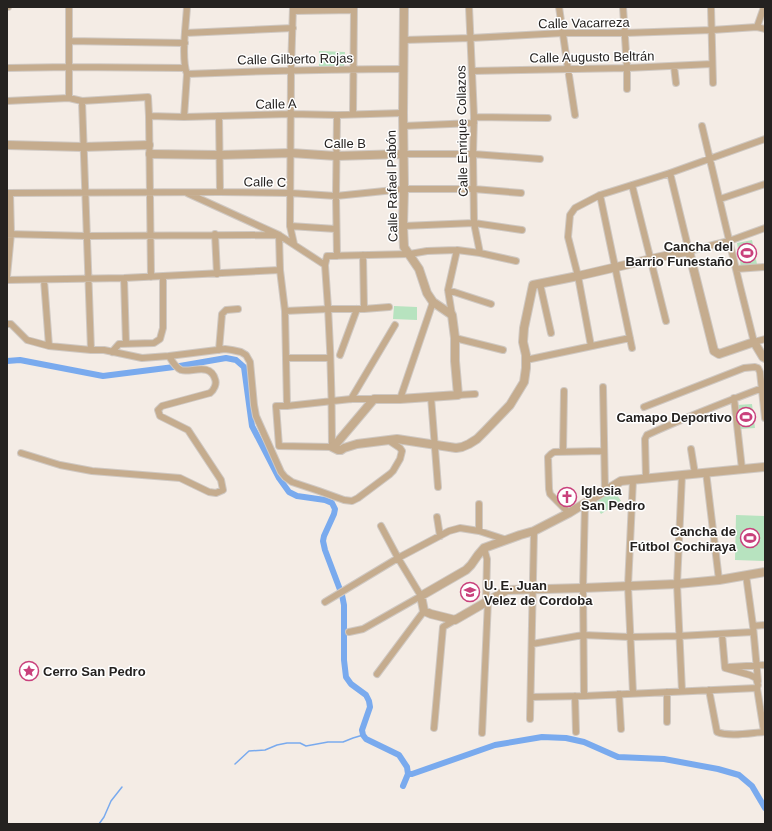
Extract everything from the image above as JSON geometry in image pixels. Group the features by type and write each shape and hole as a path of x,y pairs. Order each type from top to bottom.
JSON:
{"street":[{"path":"69,7 69,98"},
{"path":"184,117 186,71 185,33 187,7"},
{"name":"Calle Rafael Pabón","path":"404,7 404,246 419,269 432,302"},
{"name":"Calle Enrique Collazos","path":"469,7 474,120 474,223 480,253"},
{"path":"559,7 575,115"},
{"path":"623,7 627,89"},
{"path":"712,7 713,83"},
{"path":"756,27 764,7"},
{"path":"294,244 290,226 293,9 354,8 354,114"},
{"name":"Calle Vacarreza","path":"404,40 712,30 756,27 765,30"},
{"path":"185,33 293,28"},
{"path":"69,41 185,43"},
{"name":"Calle Augusto Beltrán","path":"472,71 627,68 712,64"},
{"path":"674,66 676,83"},
{"name":"Calle Gilberto Rojas","path":"7,68 69,67 186,71 404,69"},
{"path":"7,101 69,98 82,101 148,97 151,277"},
{"path":"82,101 91,350"},
{"name":"Calle A","path":"149,116 184,117 403,113"},
{"path":"337,115 337,256"},
{"path":"219,116 220,192"},
{"path":"403,126 474,120 548,118"},
{"path":"702,126 754,342 765,358"},
{"path":"591,346 578,276 568,237 570,215 574,208 600,195 670,173 765,139"},
{"name":"Calle B","path":"7,145 150,150 219,155 291,153 336,156 473,154 540,159"},
{"path":"670,173 714,350 719,354 765,339"},
{"path":"720,199 765,184"},
{"path":"632,185 666,321"},
{"name":"Calle C","path":"9,193 220,192 290,193 336,196 404,189 474,189 521,193"},
{"path":"7,276 9,193"},
{"path":"187,193 279,235 325,265"},
{"path":"600,195 614,268 632,348"},
{"path":"403,226 474,223 522,230"},
{"path":"290,226 336,228"},
{"path":"474,394 400,399 351,399 276,406 279,446 332,447 341,450 357,444 397,439 456,448 462,447 477,439 510,405 524,382 526,360 523,342 524,328 533,285 729,242 765,228"},
{"path":"9,234 87,236 215,234 279,235"},
{"path":"215,234 217,274"},
{"path":"279,235 280,270 285,311 287,406"},
{"path":"457,250 448,290 455,338 455,361 458,395"},
{"path":"332,447 329,308 325,265 327,256 410,254 427,251 457,250 480,253 516,261"},
{"path":"363,255 364,310"},
{"path":"736,269 765,267"},
{"path":"7,280 163,277 280,270"},
{"path":"112,352 119,344 154,343 160,339 163,328 163,277"},
{"path":"124,278 126,344"},
{"path":"44,280 49,346"},
{"path":"540,284 551,333"},
{"path":"448,290 491,304"},
{"path":"400,399 432,302 452,315"},
{"path":"285,311 329,308 364,310 389,307"},
{"path":"219,350 222,314 226,310 238,309"},
{"path":"340,355 356,309"},
{"path":"7,324 11,324 26,340 49,346 104,350 142,358 219,350 241,352 246,355 250,362 256,416 281,472 292,482 344,500 352,501 358,498 390,474 397,465 402,451 388,440"},
{"path":"351,399 395,325"},
{"path":"455,338 502,350"},
{"path":"526,360 630,338"},
{"path":"22,453 60,465 92,471 180,478 209,492 216,493 223,490 221,480 188,430 160,416 158,410 162,406 210,393 214,390 216,379 212,373 205,369 180,369 173,363 169,356"},
{"path":"287,358 330,358"},
{"path":"644,407 744,368 755,366 760,372 764,388 765,418"},
{"path":"603,387 605,491"},
{"path":"646,478 645,439 647,435 734,398 764,388"},
{"path":"563,452 564,391"},
{"path":"430,397 438,487"},
{"path":"734,398 742,469"},
{"path":"332,447 374,399"},
{"path":"691,449 694,474"},
{"path":"569,513 550,494 548,457 554,452 604,451"},
{"path":"349,632 363,629 466,570 484,548 534,531 569,513 621,481 765,467"},
{"path":"706,472 719,580"},
{"path":"682,475 677,584 682,691"},
{"path":"633,480 628,586 633,693"},
{"path":"584,696 583,588 586,503"},
{"path":"479,504 479,531"},
{"path":"438,517 440,536"},
{"path":"377,674 424,611 421,596 381,526"},
{"path":"325,602 398,558 449,531 460,528 479,531 507,540"},
{"path":"530,719 534,531"},
{"path":"482,733 487,601 487,559 484,548"},
{"path":"434,728 443,627 507,590 677,584 719,580 765,572"},
{"path":"746,575 753,629 757,685"},
{"path":"424,611 455,620"},
{"path":"532,644 583,635 630,637 722,634 753,629 765,625"},
{"path":"722,634 725,668"},
{"path":"725,668 765,665"},
{"path":"709,690 716,732 722,734 733,734 764,732 756,678 725,668"},
{"path":"531,698 709,690 757,685"},
{"path":"667,692 667,722"},
{"path":"619,694 621,729"},
{"path":"575,696 576,732"}],"green space":[{"path":"319,51 345,52 344,67 319,66"},
{"name":"Cancha del Barrio Funestaño","path":"752,240 757,264 741,267 737,243"},
{"path":"394,306 417,307 417,320 393,319"},
{"name":"Camapo Deportivo","path":"752,404 755,428 740,429 737,405"},
{"path":"613,489 621,501 601,514 593,501"},
{"name":"Cancha de Fútbol Cochiraya","path":"736,515 765,516 765,561 735,560"}],"waterway":[{"path":"7,361 20,360 103,376 174,367 226,358 236,360 244,367 252,426 279,478 289,492 297,496 325,500 332,503 335,509 323,541 342,595 344,605 344,660 346,677 351,684 366,695 369,701 370,707 362,730 363,735 366,739 399,755 407,767 408,774 412,774 495,745 542,737 566,738 584,742 618,757 664,759 718,769 739,775 752,786 765,808"},
{"path":"235,764 249,751 265,750 287,743 300,743 306,746 328,742 343,742 363,735"},
{"path":"403,786 408,774"},
{"path":"99,824 111,801 122,787"}],"place":[{"name":"Cancha del Barrio Funestaño","path":"747,253"},
{"name":"Camapo Deportivo","path":"746,417"},
{"name":"Iglesia San Pedro","path":"567,497"},
{"name":"Cancha de Fútbol Cochiraya","path":"750,538"},
{"name":"U. E. Juan Velez de Cordoba","path":"470,592"},
{"name":"Cerro San Pedro","path":"29,671"}]}
